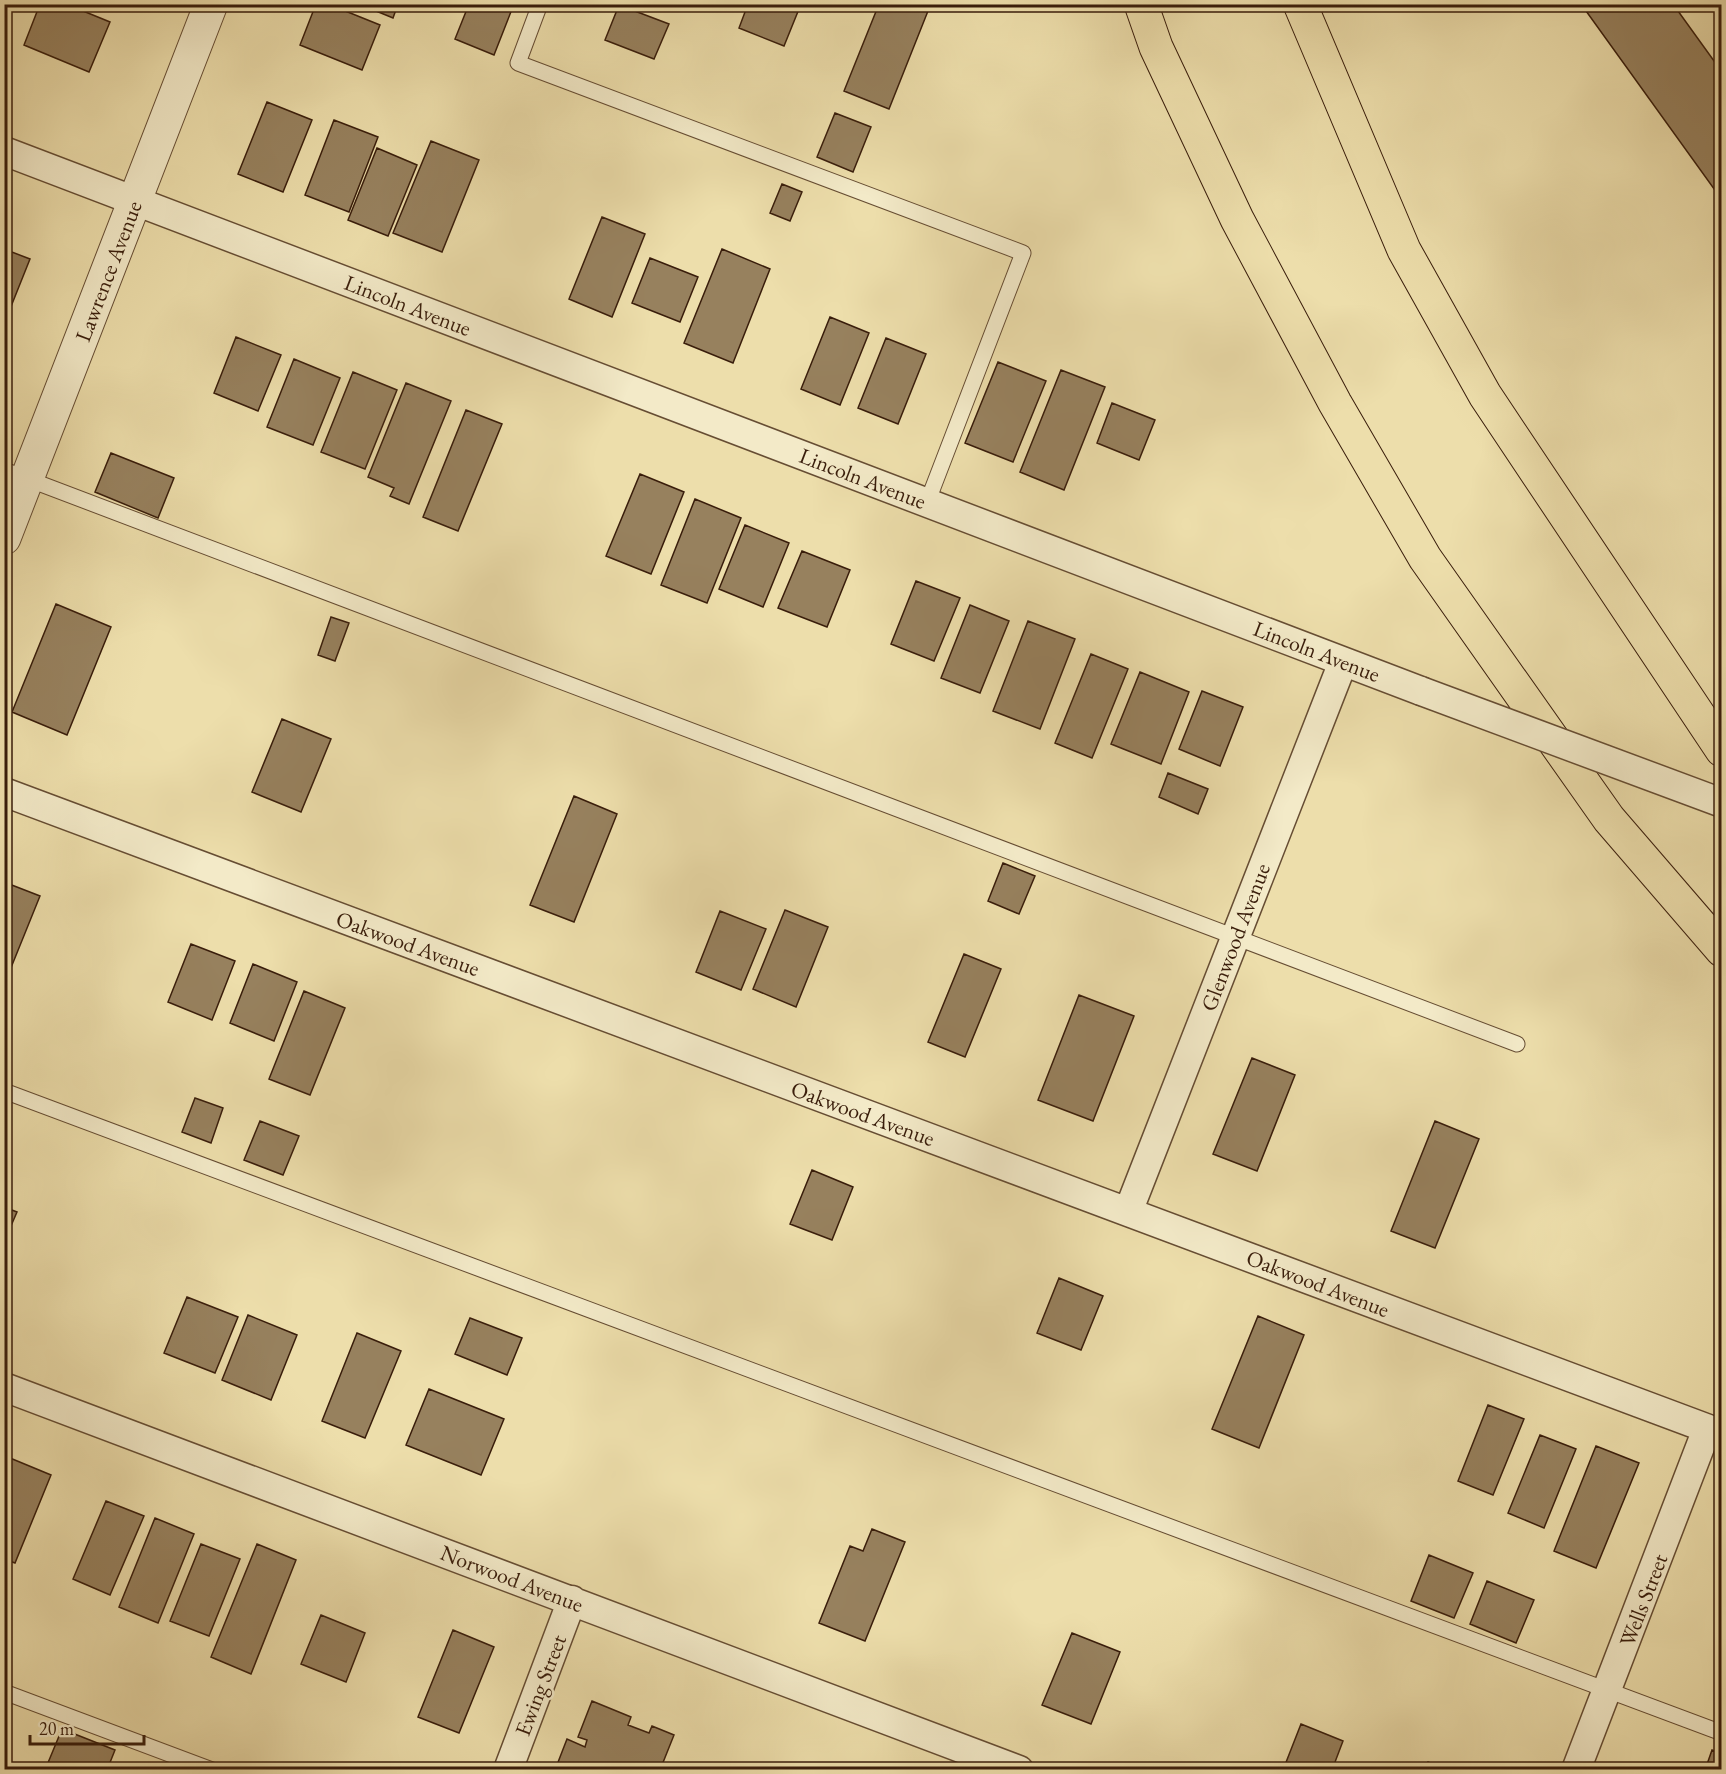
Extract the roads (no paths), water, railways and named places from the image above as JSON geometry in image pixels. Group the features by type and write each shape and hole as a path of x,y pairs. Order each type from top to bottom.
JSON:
{"highway":[{"path":"1141,4 1156,47 1237,219 1335,403 1425,558 1609,819 1722,950"},
{"path":"1300,4 1404,250 1485,395 1722,750"}],"street":[{"name":"Lawrence Avenue","path":"4,538 16,474 135,201 211,4"},
{"name":"Lincoln Avenue","path":"4,151 1343,662 1722,803"},
{"name":"Glenwood Avenue","path":"1128,1212 1343,662"},
{"name":"Oakwood Avenue","path":"4,792 1714,1432"},
{"name":"Norwood Avenue","path":"4,1387 1019,1770"},
{"name":"Wells Street","path":"1576,1770 1714,1432"},
{"name":"Ewing Street","path":"508,1770 572,1600"}],"lane":[{"path":"540,4 518,63 1023,253 927,503"},
{"path":"16,474 1517,1044"},
{"path":"4,1091 1722,1733"},
{"path":"4,1692 212,1770"}]}
